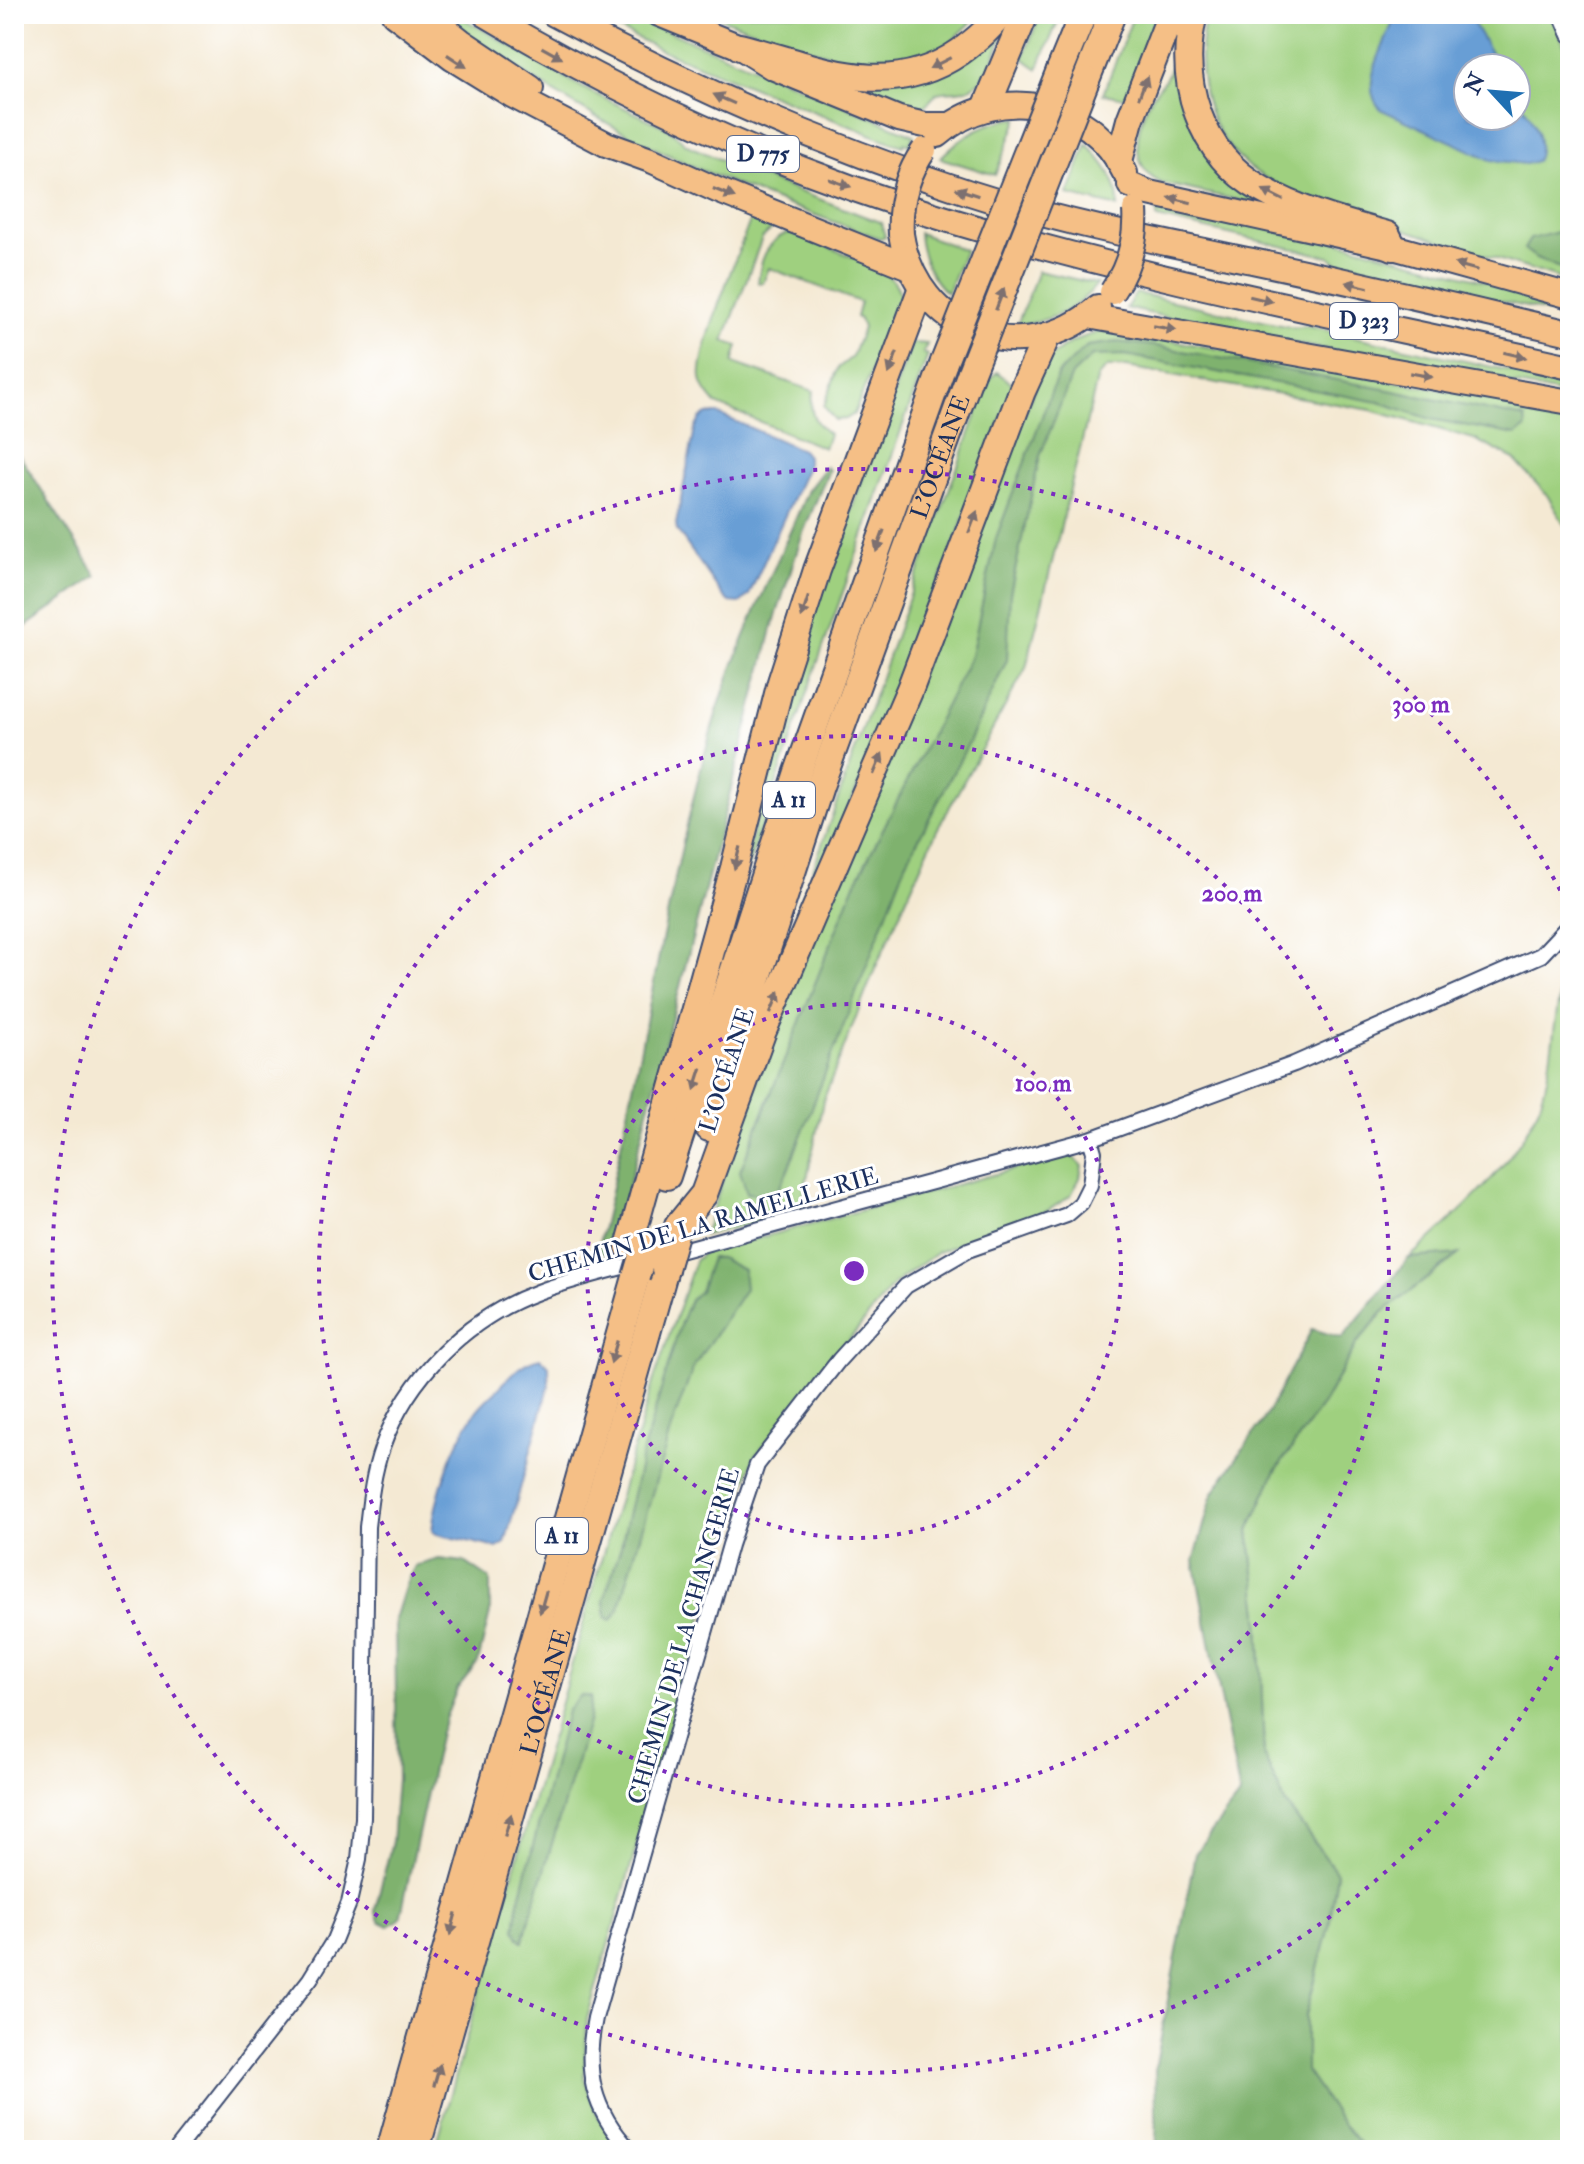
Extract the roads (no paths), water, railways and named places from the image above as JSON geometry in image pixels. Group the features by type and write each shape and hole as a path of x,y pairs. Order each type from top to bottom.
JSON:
{"highway":[{"path":"394,14 452,58 512,95 606,144 653,161 915,278"},
{"path":"427,14 520,81 613,134 653,161"},
{"name":"D 775","path":"485,14 595,76 745,146 819,176 956,223 1060,252"},
{"name":"D 775","path":"554,14 688,83 833,145 971,194 1069,220"},
{"path":"659,14 740,47 839,75 864,78 897,77 931,68 970,45 1000,14"},
{"path":"986,108 1025,14"},
{"name":"L’OCÉANE","path":"390,2150 636,1277 638,1245 774,843 944,362 1083,14"},
{"name":"L’OCÉANE","path":"416,2150 665,1269 820,786 907,541 1112,14"},
{"path":"1119,161 1130,120 1171,14"},
{"path":"1194,14 1188,59 1190,84 1201,122 1220,153 1239,174 1259,188 1286,202 1387,235 1393,247"},
{"path":"740,47 772,67 899,119 925,125 949,125"},
{"path":"1017,103 1057,110 1093,130 1119,161 1130,185 1135,232 1124,273 1112,292 1088,316 1047,336 1017,340 977,332 950,318 915,278 901,234 903,196 911,172 924,150 949,125 986,108 1017,103"},
{"path":"1130,185 1149,193 1393,247 1570,296"},
{"name":"D 323","path":"1069,220 1570,333"},
{"name":"D 323","path":"1060,252 1570,367"},
{"path":"638,1245 781,682 915,278"},
{"path":"1088,316 1570,402"},
{"path":"677,1230 704,1194 762,1033 910,689 1022,391 1047,336"}],"street":[{"path":"1561,14 1570,35"},
{"name":"CHEMIN DE LA RAMELLERIE","path":"176,2150 310,1979 334,1940 349,1903 359,1859 363,1818 367,1527 372,1487 382,1448 422,1375 472,1326 537,1292 725,1237 1090,1139 1294,1064 1474,986 1541,955 1570,924"},
{"name":"CHEMIN DE LA CHANGERIE","path":"630,2150 612,2127 594,2088 589,2047 730,1545 757,1465 839,1360 906,1286 968,1250 1067,1215 1081,1203 1090,1185 1094,1152 1090,1139"}],"water":[{"path":"1395,14 1468,14 1491,52 1452,52 1452,132 1532,132 1532,120 1539,144 1536,161 1526,164 1491,160 1382,110 1372,89 1373,76"},
{"path":"707,414 718,414 802,450 807,456 807,467 749,595 740,603 729,602 724,597 677,530 695,429"},
{"path":"541,1358 549,1366 549,1385 505,1543 497,1548 432,1531 447,1470 475,1413 519,1368"}]}
